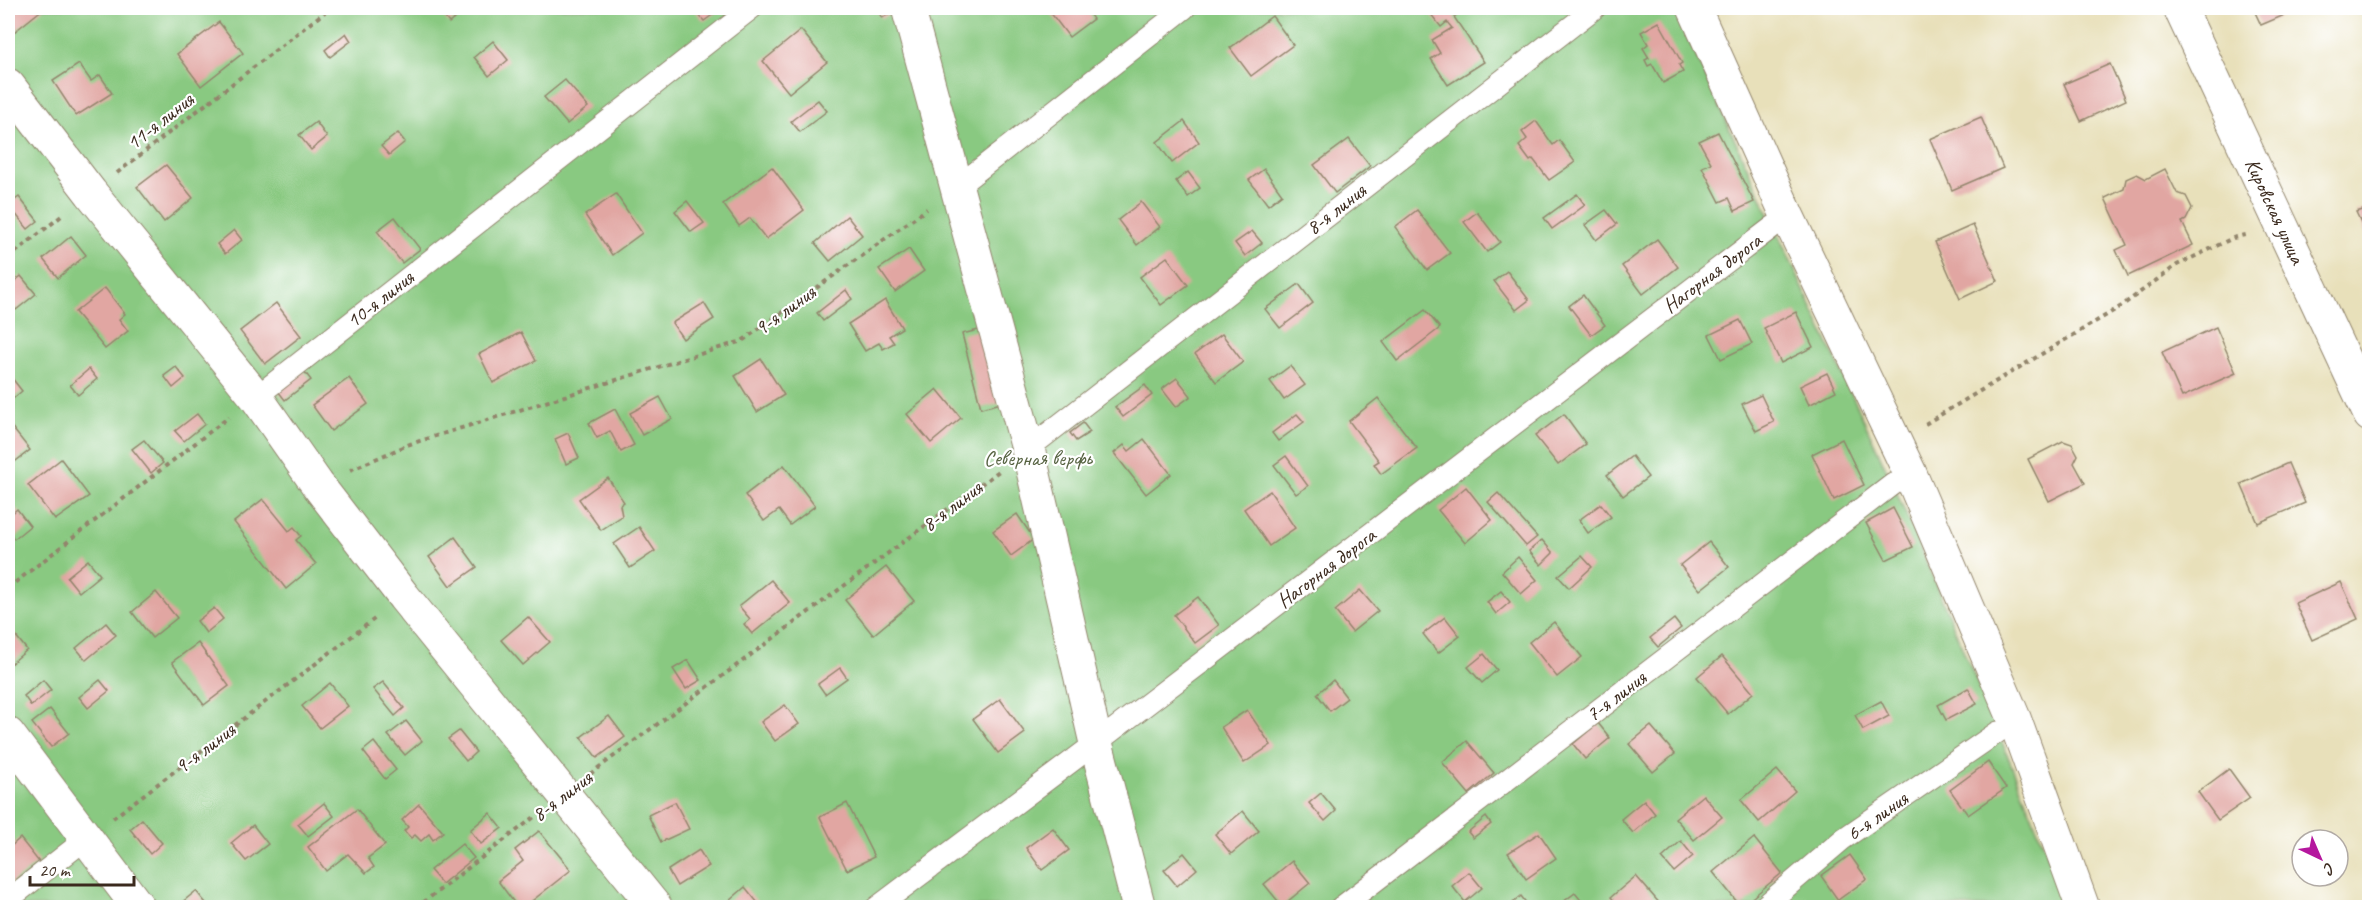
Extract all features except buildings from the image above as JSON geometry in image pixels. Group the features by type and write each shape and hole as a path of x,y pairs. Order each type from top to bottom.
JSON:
{"street":[{"path":"909,8 1028,449 1096,743 1139,908"},
{"path":"1694,8 1780,220 1895,442 1901,478 2083,908"},
{"name":"Кировская улица","path":"2180,8 2370,415"},
{"path":"8,85 91,194 256,397 317,484 404,597 656,908"},
{"path":"8,734 139,908"}],"lane":[{"name":"10-я линия","path":"256,397 752,8"},
{"path":"957,187 1185,8"},
{"name":"8-я линия","path":"1028,449 1595,8"},
{"name":"Нагорная дорога","path":"876,908 1096,743 1780,220"},
{"name":"7-я линия","path":"1340,908 1901,478"},
{"name":"6-я линия","path":"1762,908 1843,839 2006,725"},
{"path":"8,900 87,838"}],"path":[{"name":"11-я линия","path":"8,258 330,8"},
{"name":"9-я линия","path":"317,484 410,444 742,342 957,187"},
{"path":"1895,442 2120,307 2177,265 2233,238 2281,226"},
{"path":"8,588 256,397"},
{"name":"8-я линия","path":"416,908 565,793 1028,449"},
{"name":"9-я линия","path":"87,838 404,597"}],"green space":[{"name":"Северная верфь","path":"8,8 1674,8 1893,484 2069,907 8,907"}]}
